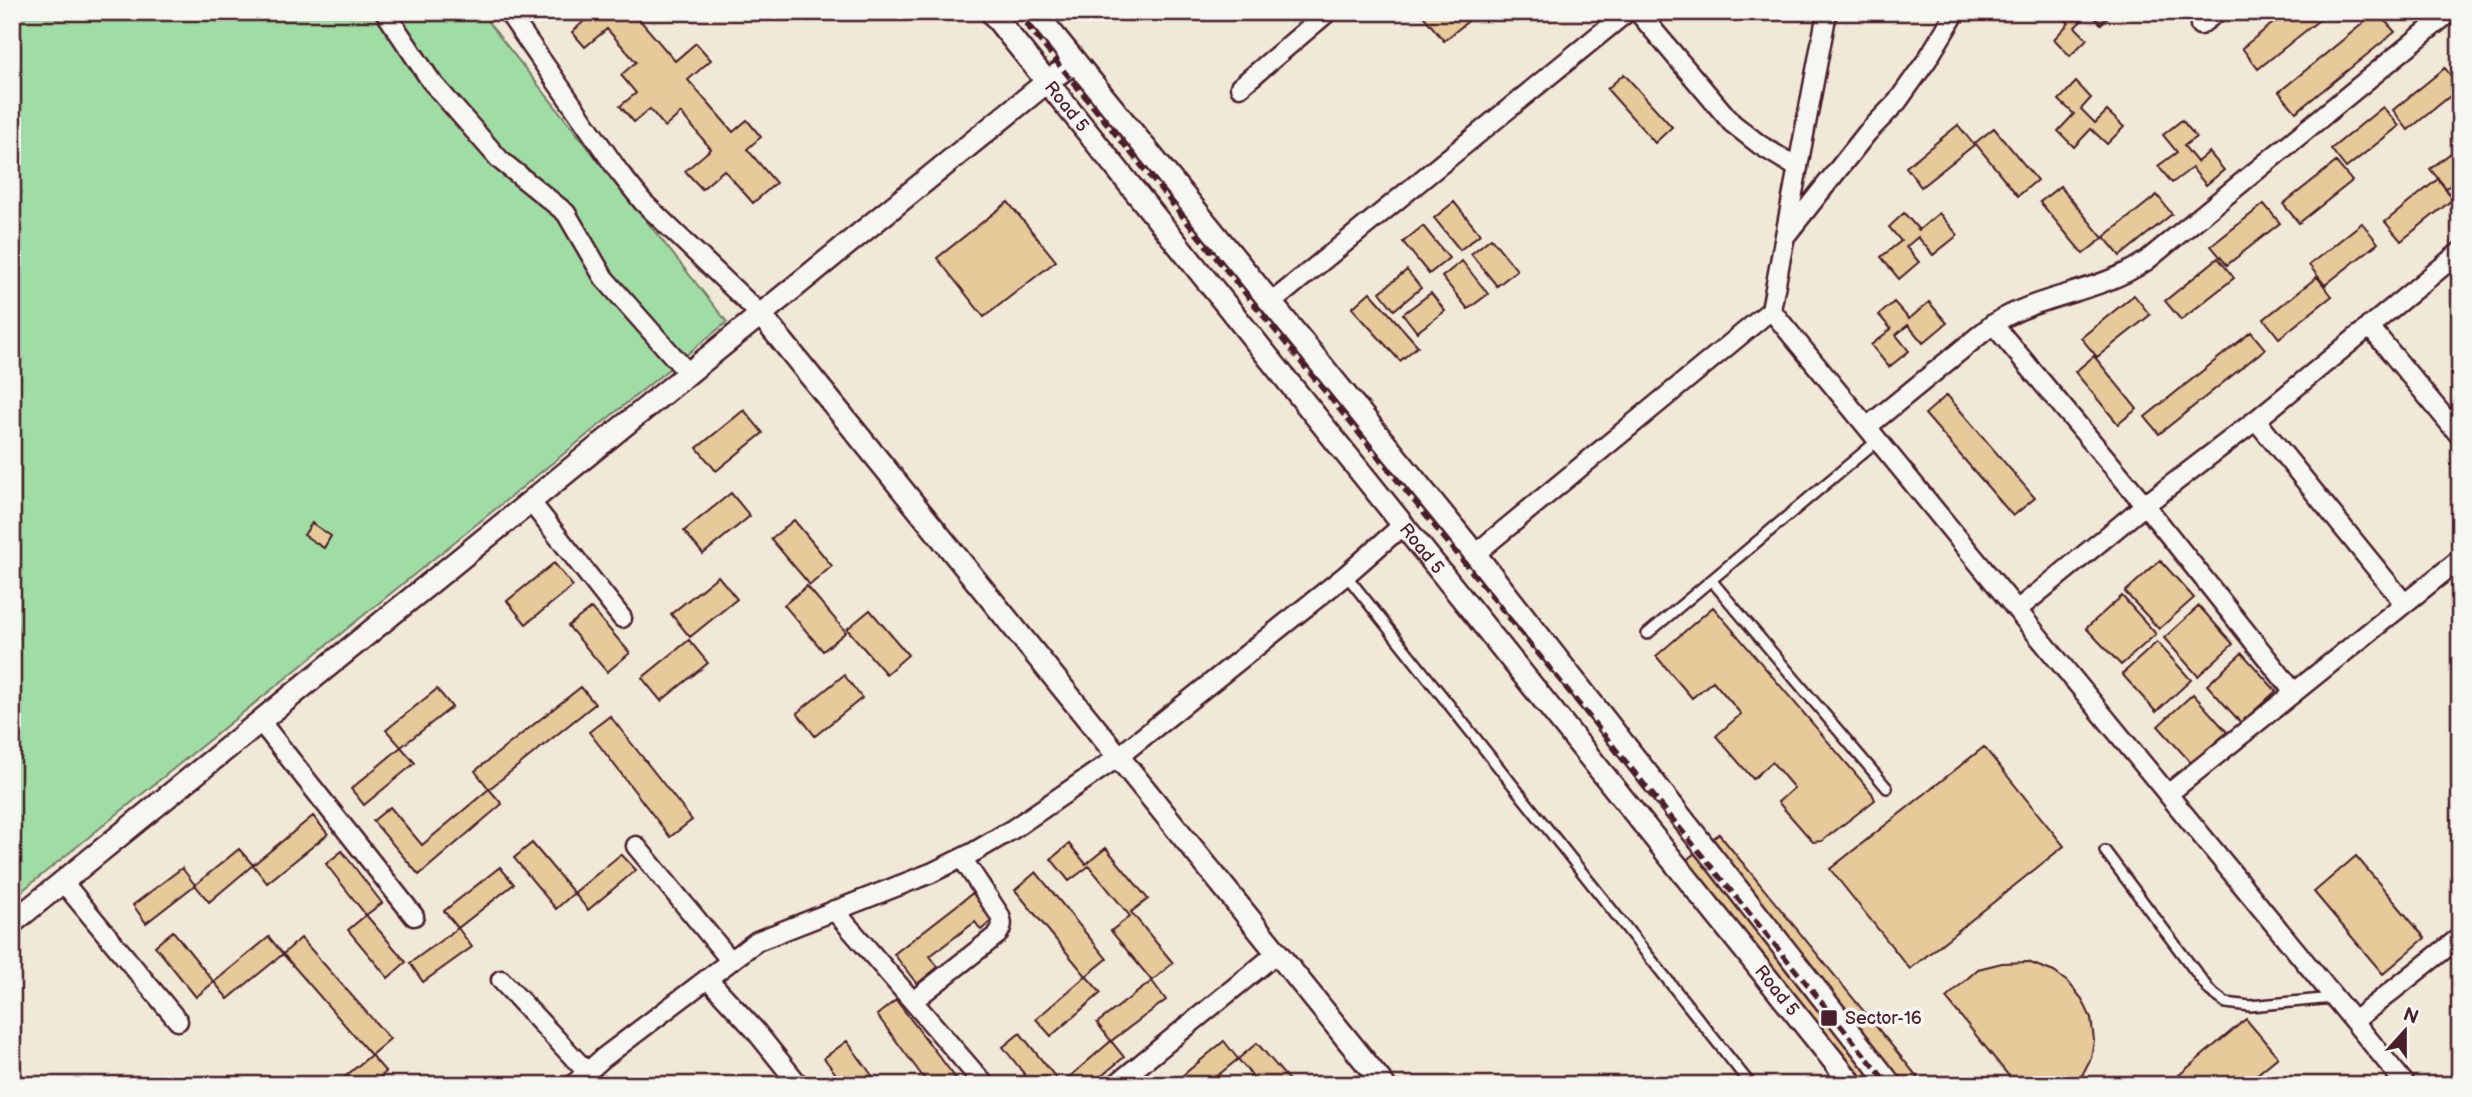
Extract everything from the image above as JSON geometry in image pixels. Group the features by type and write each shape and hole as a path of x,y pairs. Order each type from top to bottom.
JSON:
{"street":[{"path":"385,12 431,81 500,160 566,213 604,278 688,373"},
{"path":"508,12 619,172 643,202 761,315 1384,1085"},
{"name":"Road 5","path":"991,12 1853,1085"},
{"name":"Road 5","path":"1035,12 1475,554 1891,1085"},
{"path":"1240,87 1328,12"},
{"path":"1270,303 1627,12"},
{"path":"1638,12 1732,123 1760,145 1798,168"},
{"path":"1475,554 1771,310 1827,12"},
{"path":"1785,237 1867,133 1897,102 1956,12"},
{"path":"2200,26 2217,12"},
{"path":"1873,434 1993,324 2013,312 2100,285 2137,267 2429,19 2450,12"},
{"path":"12,923 1048,81 1075,62"},
{"path":"2017,610 2460,253"},
{"path":"1771,310 2406,1085"},
{"path":"1993,324 2145,505 2293,691"},
{"path":"2369,326 2460,436"},
{"path":"2256,420 2404,603"},
{"path":"530,501 622,618"},
{"path":"573,1085 757,941 931,873 1013,829 1118,757 1346,575 1404,524"},
{"path":"2168,794 2460,559"},
{"path":"260,721 414,916"},
{"path":"636,846 731,961"},
{"path":"912,1001 997,935 1001,929 1003,923 999,914 962,858"},
{"path":"63,882 178,1021"},
{"path":"834,910 985,1085"},
{"path":"2354,1021 2460,937"},
{"path":"1115,1085 1277,953"},
{"path":"708,979 754,1029 799,1085"},
{"path":"501,980 587,1072"}],"lane":[{"path":"1647,634 1873,434"},
{"path":"1346,575 1751,1085"},
{"path":"1711,580 1888,788"},
{"path":"2105,851 2210,992 2226,1003 2250,1006 2335,998"}],"green space":[{"path":"12,12 480,12 727,322 12,899"}],"building":[{"path":"594,12 633,12 675,61 696,43 711,60 688,80 733,132 747,120 761,137 747,149 776,183 753,203 724,170 702,189 685,171 711,149 681,113 665,127 650,109 634,122 620,106 636,93 621,75 636,62 607,29 585,47 572,32"},
{"path":"1420,12 1479,12 1444,41"},
{"path":"2058,12 2112,12 2101,24 2090,13 2075,27 2087,39 2070,56 2054,39 2069,23"},
{"path":"2287,12 2329,12 2258,69 2242,48"},
{"path":"2377,12 2395,32 2296,112 2279,92"},
{"path":"2445,68 2460,88 2408,130 2393,110"},
{"path":"1624,74 1672,127 1655,143 1607,89"},
{"path":"2076,82 2091,98 2081,109 2095,123 2107,111 2124,127 2107,144 2091,129 2074,147 2058,131 2074,114 2059,100"},
{"path":"2383,107 2399,126 2346,168 2331,149"},
{"path":"2182,120 2196,137 2184,146 2197,162 2209,152 2224,170 2206,185 2192,168 2172,183 2158,166 2177,152 2163,135"},
{"path":"1958,125 1974,145 1921,187 1906,167"},
{"path":"1994,128 2037,180 2018,196 1975,143"},
{"path":"2460,146 2460,178 2446,188 2430,169"},
{"path":"2336,162 2352,181 2299,223 2283,204"},
{"path":"2438,179 2453,199 2401,241 2385,222"},
{"path":"2060,186 2103,238 2083,254 2040,202"},
{"path":"2157,195 2172,214 2120,256 2104,237"},
{"path":"1008,202 1056,261 984,317 937,258"},
{"path":"1454,202 1480,234 1460,250 1434,218"},
{"path":"2264,204 2280,223 2227,265 2211,246"},
{"path":"1904,213 1919,230 1939,213 1958,235 1933,255 1918,237 1906,247 1919,262 1899,279 1881,257 1901,241 1889,227"},
{"path":"2362,223 2378,243 2325,285 2309,265"},
{"path":"1423,226 1449,258 1429,274 1403,242"},
{"path":"1491,238 1517,270 1497,286 1471,254"},
{"path":"2218,258 2234,278 2181,320 2165,301"},
{"path":"1462,261 1488,294 1468,309 1442,277"},
{"path":"1407,270 1421,288 1394,310 1380,292"},
{"path":"2317,277 2332,296 2279,338 2264,319"},
{"path":"1370,292 1418,346 1400,361 1352,308"},
{"path":"1431,293 1445,311 1417,332 1403,314"},
{"path":"2134,295 2150,315 2097,357 2081,338"},
{"path":"1894,302 1909,319 1929,302 1947,323 1923,343 1908,325 1896,335 1909,351 1889,367 1871,345 1891,329 1879,315"},
{"path":"2251,332 2265,349 2159,434 2145,417"},
{"path":"2094,356 2137,409 2118,424 2075,372"},
{"path":"1947,395 2035,498 2013,516 1925,414"},
{"path":"744,410 763,433 716,471 697,448"},
{"path":"731,493 750,516 703,554 684,531"},
{"path":"794,520 832,566 810,585 771,539"},
{"path":"312,523 331,536 324,548 304,535"},
{"path":"2160,560 2194,598 2159,629 2125,592"},
{"path":"554,563 573,586 526,624 507,601"},
{"path":"718,576 737,599 690,637 671,614"},
{"path":"807,586 846,632 823,651 784,605"},
{"path":"2122,596 2156,634 2121,665 2086,628"},
{"path":"2199,606 2233,644 2198,676 2164,638"},
{"path":"1713,607 1872,793 1875,800 1822,841 1813,842 1778,802 1794,788 1772,762 1753,779 1716,736 1741,714 1713,681 1692,698 1656,656"},
{"path":"591,608 630,653 607,672 568,626"},
{"path":"870,610 908,655 886,674 847,629"},
{"path":"689,640 708,663 661,701 642,678"},
{"path":"2157,642 2191,680 2156,712 2122,674"},
{"path":"2242,653 2276,691 2241,723 2207,685"},
{"path":"844,675 862,698 815,736 797,713"},
{"path":"581,687 595,704 489,789 475,771"},
{"path":"437,689 452,707 401,747 386,730"},
{"path":"2193,694 2227,732 2192,764 2158,726"},
{"path":"610,716 692,820 670,837 589,732"},
{"path":"401,747 415,763 364,805 351,789"},
{"path":"1984,747 2064,846 1910,969 1830,869"},
{"path":"489,789 502,804 419,875 373,821 390,807 422,845"},
{"path":"313,816 328,834 267,883 253,865"},
{"path":"1719,834 1924,1085 1843,1085 1670,873"},
{"path":"532,843 574,893 556,909 514,858"},
{"path":"1069,844 1086,864 1106,848 1148,899 1131,912 1173,963 1152,981 1111,931 1130,916 1089,866 1069,881 1051,859"},
{"path":"239,849 253,865 209,902 195,885"},
{"path":"342,851 382,903 366,915 326,864"},
{"path":"621,854 636,870 588,910 574,893"},
{"path":"2356,856 2425,938 2383,974 2314,892"},
{"path":"500,867 514,884 458,928 444,911"},
{"path":"182,868 195,885 146,923 133,905"},
{"path":"1036,872 1107,959 1086,976 1015,890"},
{"path":"974,892 995,918 981,930 975,922 930,956 938,967 917,984 894,954"},
{"path":"366,915 406,962 388,978 348,930"},
{"path":"458,928 472,947 423,982 410,963"},
{"path":"173,931 214,982 196,997 155,946"},
{"path":"269,937 283,954 228,999 214,982"},
{"path":"301,938 390,1039 371,1055 283,954"},
{"path":"2028,962 2054,972 2069,983 2082,999 2091,1018 2094,1040 2091,1058 2077,1085 2016,1085 1946,998 1978,969 2002,963"},
{"path":"1086,976 1101,993 1051,1036 1036,1019"},
{"path":"1152,981 1166,1000 1111,1041 1097,1023"},
{"path":"896,1000 961,1085 929,1085 877,1015"},
{"path":"2246,1019 2278,1057 2244,1085 2167,1085"},
{"path":"1020,1033 1061,1084 1033,1085 1003,1047"},
{"path":"847,1041 879,1085 844,1085 824,1058"},
{"path":"1111,1041 1124,1057 1091,1085 1061,1084"},
{"path":"1224,1041 1238,1059 1206,1085 1171,1085"},
{"path":"1257,1043 1293,1085 1260,1085 1238,1059"},
{"path":"371,1055 386,1072 371,1085 335,1085"}],"railway":[{"path":"1016,12 1889,1085"}],"place":[{"name":"Sector-16","path":"1829,1018"}]}
